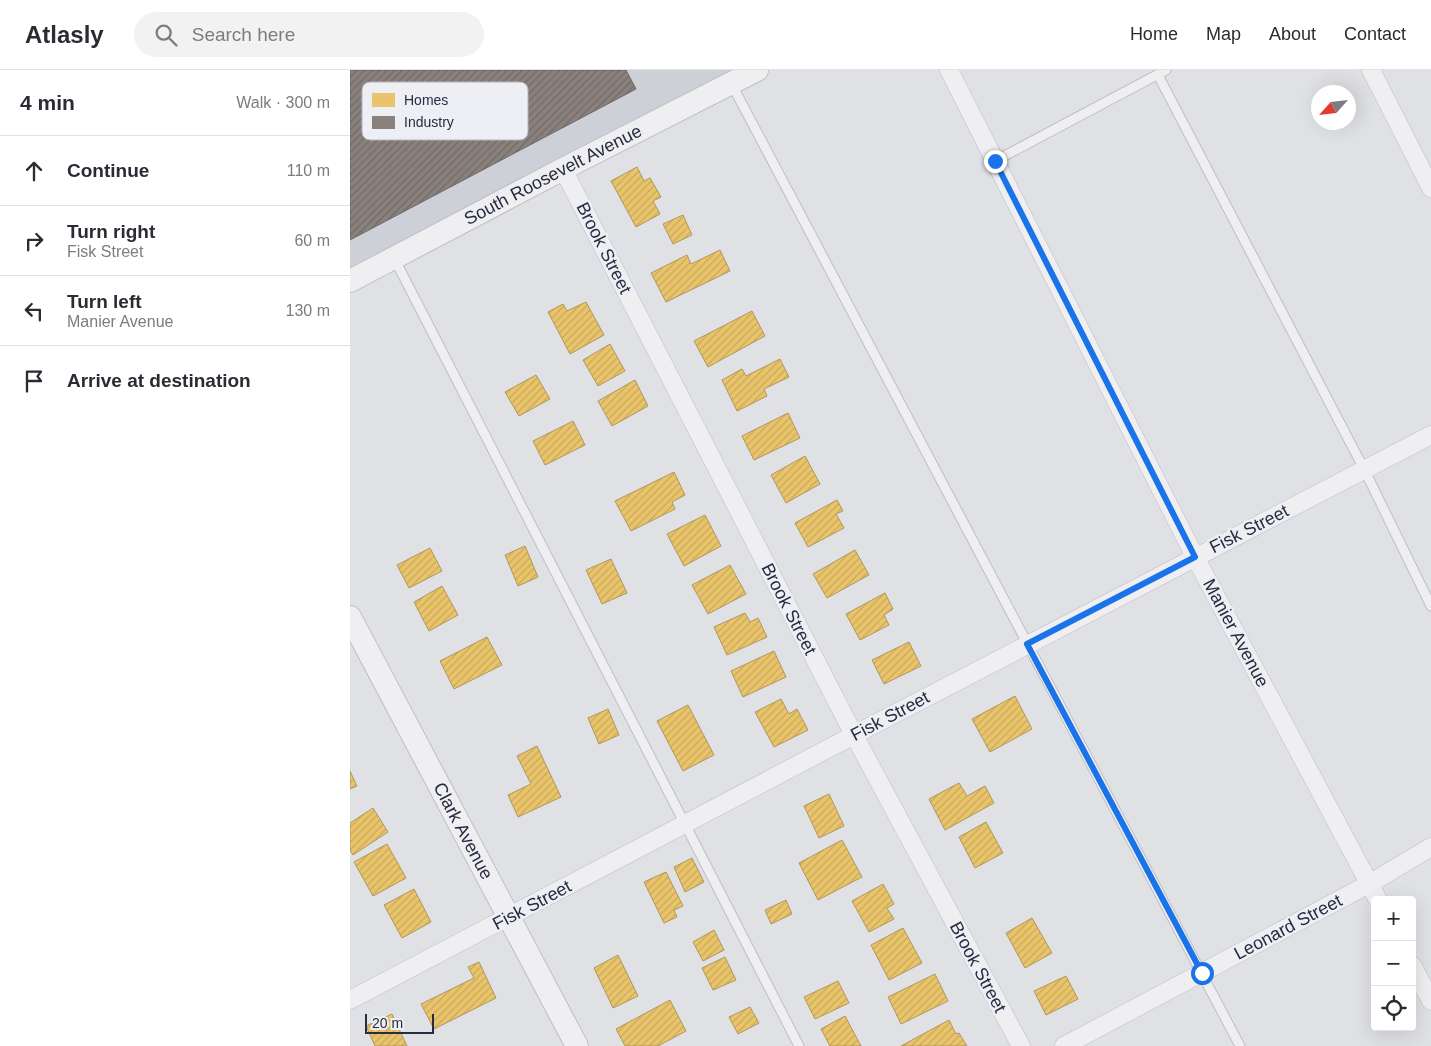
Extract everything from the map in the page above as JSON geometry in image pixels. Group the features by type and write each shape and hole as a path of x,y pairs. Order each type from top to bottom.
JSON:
{"street":[{"name":"South Roosevelt Avenue","path":"350,281 563,168 757,70"},
{"name":"Manier Avenue","path":"949,70 1195,557 1376,896"},
{"path":"1371,70 1431,188"},
{"name":"Brook Street","path":"563,168 854,735 1020,1046"},
{"name":"Fisk Street","path":"350,1000 1027,644 1431,435"},
{"name":"Clark Avenue","path":"350,617 578,1046"},
{"name":"Leonard Street","path":"1064,1046 1369,884 1431,848"},
{"path":"1416,973 1431,1001"}],"lane":[{"path":"995,161 1166,70"},
{"path":"1158,75 1364,470 1431,606"},
{"path":"731,83 1240,1046"},
{"path":"394,258 799,1046"}],"shaded area":[{"path":"350,70 757,70 350,281"}],"building: Homes":[{"path":"637,167 644,181 650,178 661,197 653,201 660,214 636,227 611,181"},
{"path":"683,215 692,235 673,244 663,224"},
{"path":"720,250 730,271 666,302 651,273 687,255 691,264"},
{"path":"586,302 604,335 570,354 548,312 563,304 567,311"},
{"path":"752,311 765,336 708,367 694,341"},
{"path":"610,344 625,371 598,386 583,360"},
{"path":"780,359 789,377 764,389 767,396 737,411 722,380 742,369 746,376"},
{"path":"536,375 550,399 519,416 505,392"},
{"path":"635,380 648,406 612,426 598,401"},
{"path":"788,413 800,438 754,460 742,436"},
{"path":"573,421 585,445 545,465 533,441"},
{"path":"805,456 820,484 786,503 771,475"},
{"path":"674,472 685,495 672,502 675,509 631,531 615,501"},
{"path":"837,500 843,511 836,514 844,528 808,547 795,523"},
{"path":"705,515 721,546 684,566 667,534"},
{"path":"525,546 538,577 518,586 505,555"},
{"path":"430,548 442,571 409,588 397,565"},
{"path":"855,550 869,575 827,598 813,574"},
{"path":"611,559 627,593 602,604 586,570"},
{"path":"730,565 746,594 708,614 692,585"},
{"path":"442,586 458,615 429,631 414,602"},
{"path":"885,593 893,609 884,615 889,625 860,640 846,614"},
{"path":"745,613 750,622 758,618 767,637 727,655 714,627"},
{"path":"487,637 502,665 454,689 440,661"},
{"path":"909,642 921,666 884,684 872,660"},
{"path":"774,651 786,677 743,697 731,671"},
{"path":"1015,696 1032,729 990,752 972,719"},
{"path":"781,699 789,714 797,709 808,730 774,747 755,712"},
{"path":"688,705 714,755 683,771 657,721"},
{"path":"608,709 619,735 599,744 588,718"},
{"path":"537,746 561,797 518,817 508,795 531,784 517,756"},
{"path":"350,771 357,786 350,789"},
{"path":"959,783 967,796 985,786 994,803 945,830 929,799"},
{"path":"829,794 844,826 819,838 804,806"},
{"path":"373,808 388,832 353,855 350,850 350,823"},
{"path":"986,822 1003,853 975,868 959,837"},
{"path":"842,840 862,877 818,900 799,863"},
{"path":"387,844 406,878 373,896 354,862"},
{"path":"692,858 704,882 685,892 674,867"},
{"path":"666,872 683,906 674,910 677,917 664,923 644,882"},
{"path":"883,884 894,904 887,908 894,919 869,932 852,901"},
{"path":"414,889 431,922 402,938 384,905"},
{"path":"786,900 792,914 771,924 765,910"},
{"path":"1032,918 1052,953 1025,968 1006,933"},
{"path":"903,928 922,963 889,980 871,945"},
{"path":"714,930 724,950 703,961 693,942"},
{"path":"618,955 638,996 613,1008 594,968"},
{"path":"725,957 736,980 713,990 702,968"},
{"path":"479,962 496,998 434,1029 421,1004 474,978 468,967"},
{"path":"935,974 948,1001 901,1024 888,997"},
{"path":"1066,976 1078,999 1046,1015 1034,991"},
{"path":"838,981 849,1003 815,1019 804,997"},
{"path":"670,1000 686,1031 658,1046 625,1046 616,1029"},
{"path":"750,1007 759,1023 738,1034 729,1017"},
{"path":"392,1014 407,1046 375,1046 366,1026"},
{"path":"845,1016 861,1046 830,1046 821,1029"},
{"path":"949,1020 956,1034 959,1033 967,1046 901,1046"}],"building: Industry":[{"path":"350,70 626,70 636,89 350,240"}],"route":[{"path":"995,161 1195,557 1027,644 1202,973"}]}
